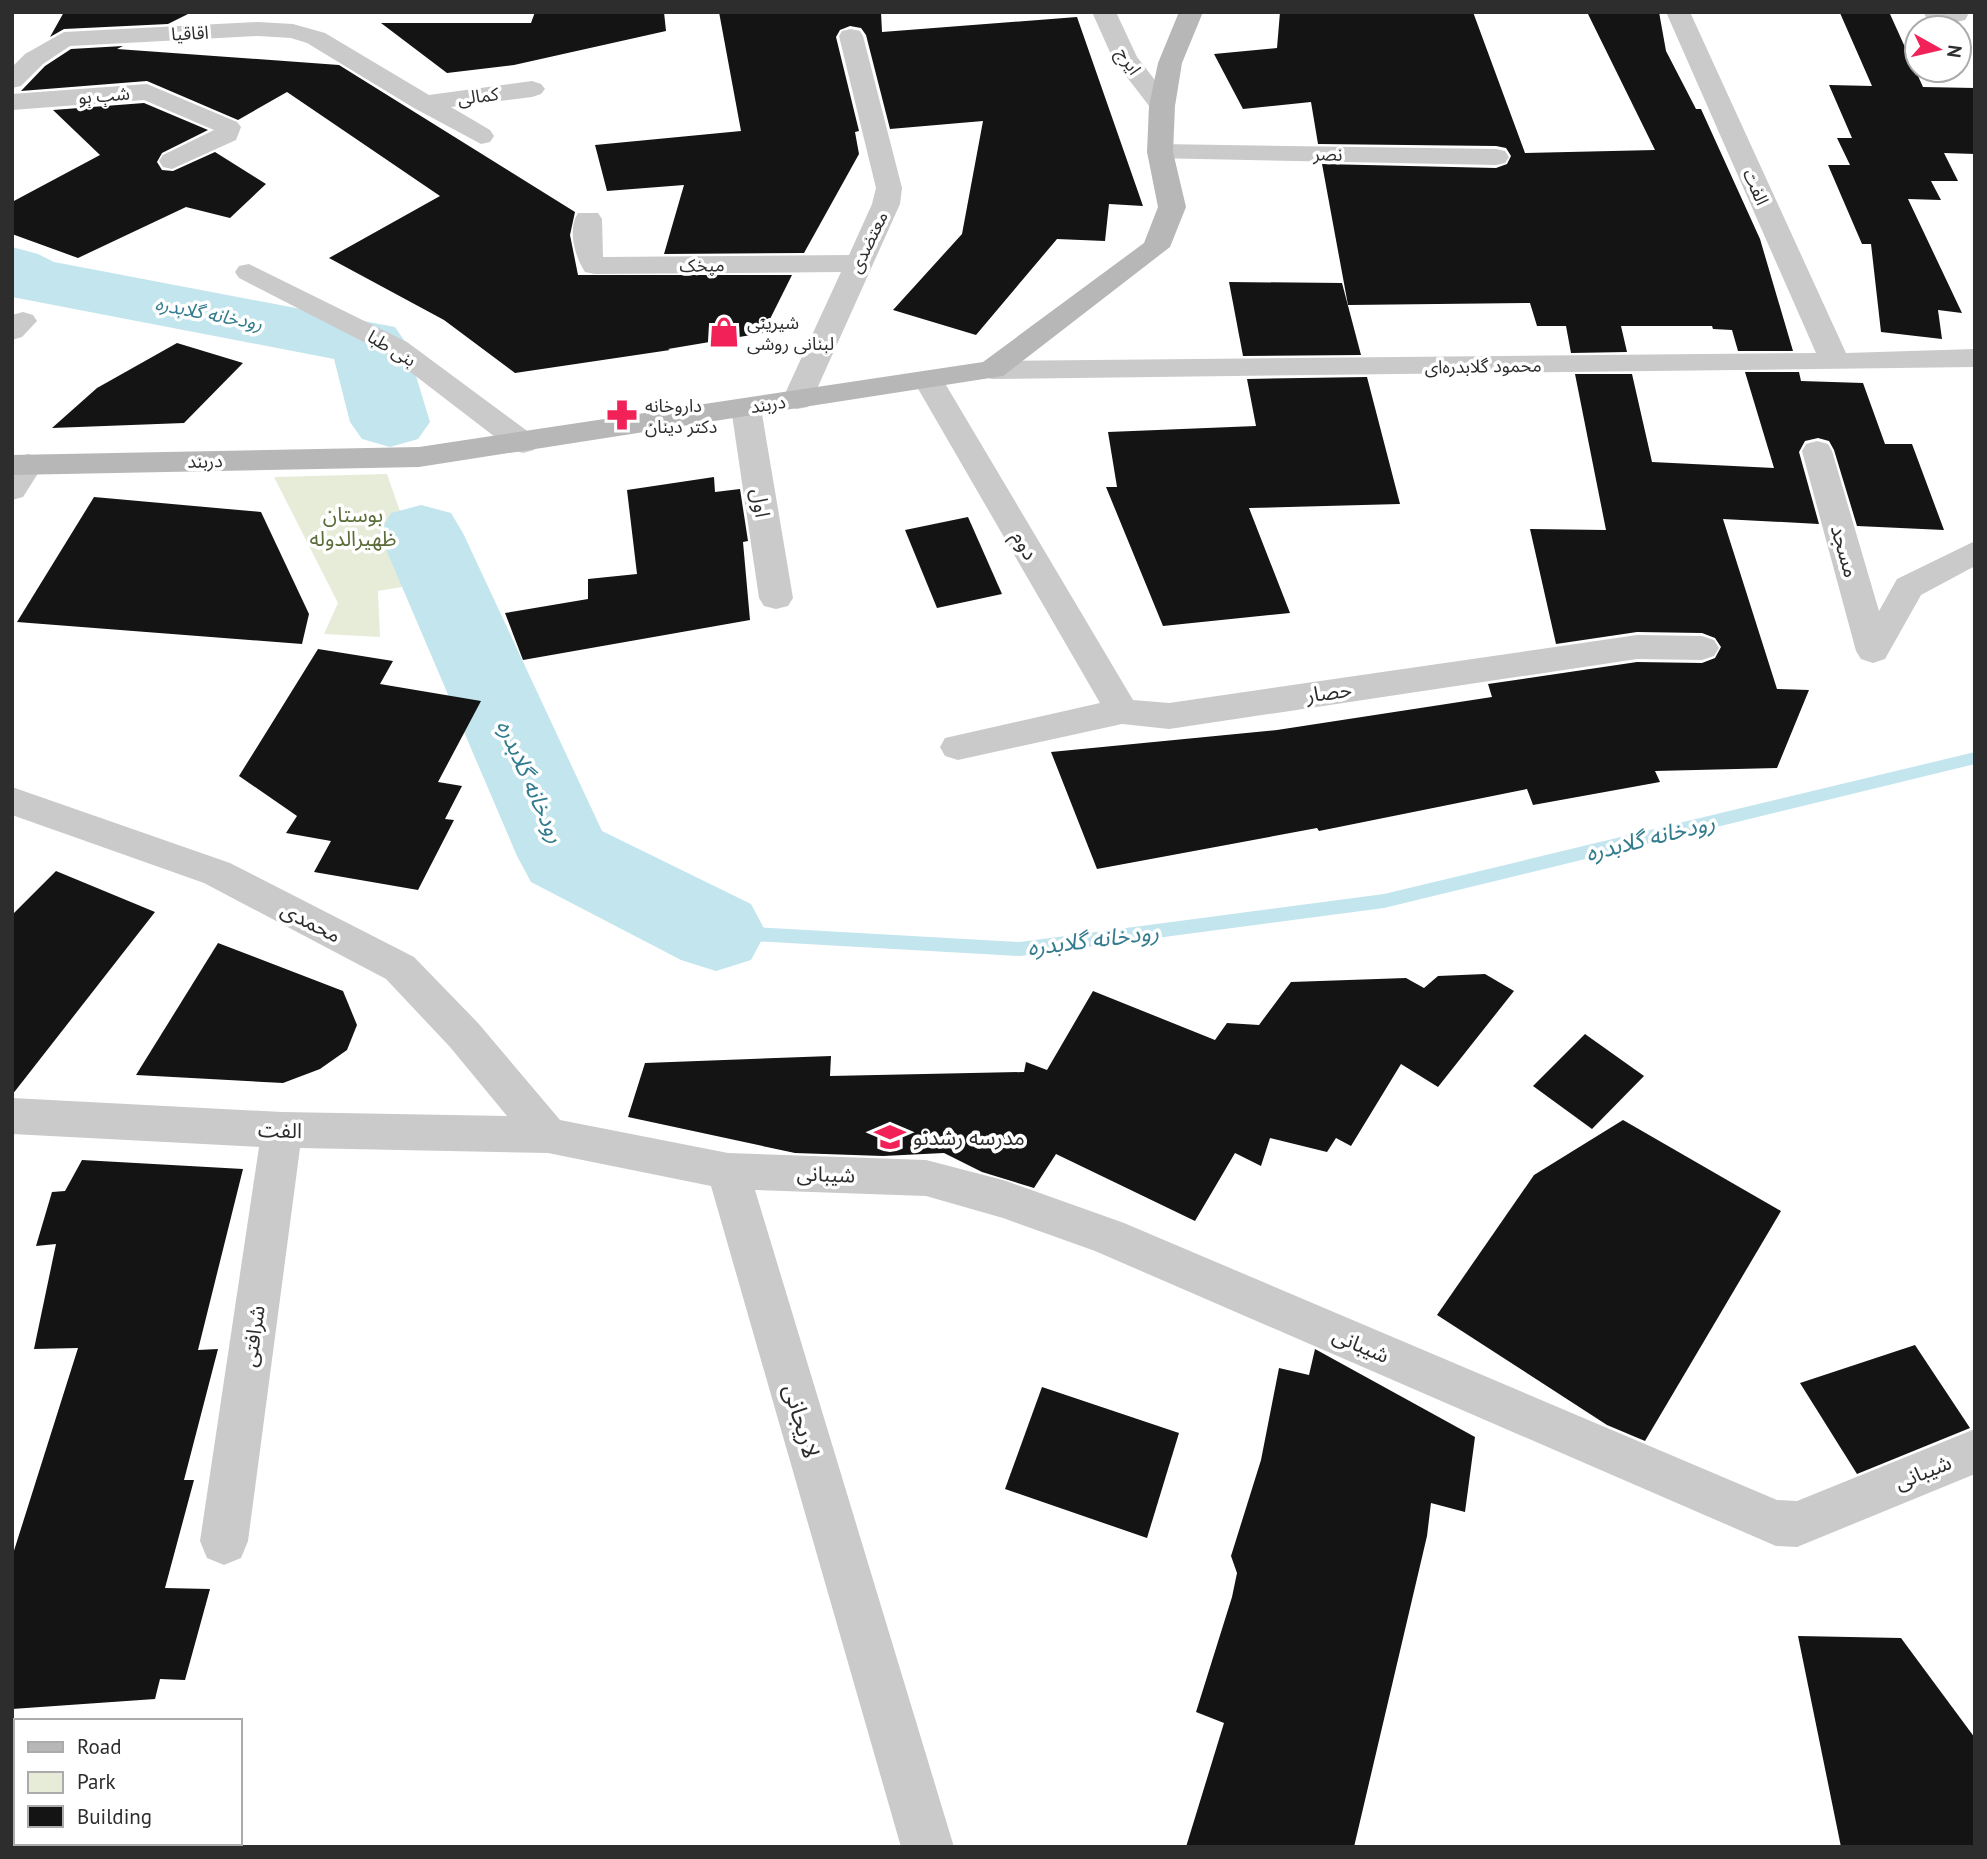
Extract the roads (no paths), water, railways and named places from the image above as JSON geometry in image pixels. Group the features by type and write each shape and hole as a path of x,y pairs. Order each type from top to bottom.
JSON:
{"main road":[{"name":"دربند","path":"17,473 419,457 992,370 1156,247 1172,207 1160,152 1162,106 1170,63 1191,12"}],"street":[{"path":"12,81 34,60 64,39 64,12"},
{"name":"ایرج","path":"1104,12 1125,59 1162,106"},
{"name":"الفت","path":"1678,12 1835,362"},
{"name":"اقاقیا","path":"64,39 254,21 316,38 481,136"},
{"name":"معتضدی","path":"797,400 886,204 889,188 851,36"},
{"name":"کمالی","path":"423,103 533,89"},
{"name":"شب بو","path":"12,102 147,92 228,127 229,130 172,161"},
{"name":"نصر","path":"1160,152 1496,157"},
{"name":"میخک","path":"587,219 589,257 595,266 857,263"},
{"name":"بنی طبا","path":"249,272 397,348 523,443"},
{"name":"محمود گلابدره‌ای","path":"992,370 1835,362 1975,358"},
{"name":"دوم","path":"928,380 1122,711"},
{"name":"اول","path":"746,408 776,598"},
{"name":"مسجد","path":"1817,452 1873,651 1909,587 1975,552"},
{"name":"حصار","path":"958,747 1122,711 1169,716 1637,646 1702,648"},
{"name":"محمدی","path":"14,805 217,873 400,968 464,1035 548,1135"},
{"name":"الفت","path":"12,1116 282,1130 548,1135"},
{"name":"شرافتی","path":"224,1541 282,1130"},
{"path":"548,1135 728,1171"},
{"name":"شیبانی","path":"728,1171 926,1178 1003,1199 1109,1237 1776,1522 1797,1524 1975,1451"},
{"name":"لاریجانی","path":"728,1171 928,1847"}],"waterway":[{"name":"رودخانه گلابدره","path":"12,269 33,280 368,343 390,422"},
{"name":"رودخانه گلابدره","path":"421,533 565,856 716,932"},
{"name":"رودخانه گلابدره","path":"716,932 1020,949 1384,901 1975,758"}],"place":[{"name":"شیرینی لبنانی روشی","path":"724,332"},
{"name":"داروخانه دکتر دینان","path":"622,415"},
{"name":"مدرسه رشدنو","path":"890,1137"}],"park label":[{"name":"بوستان ظهیرالدوله","path":"353,526"}]}
